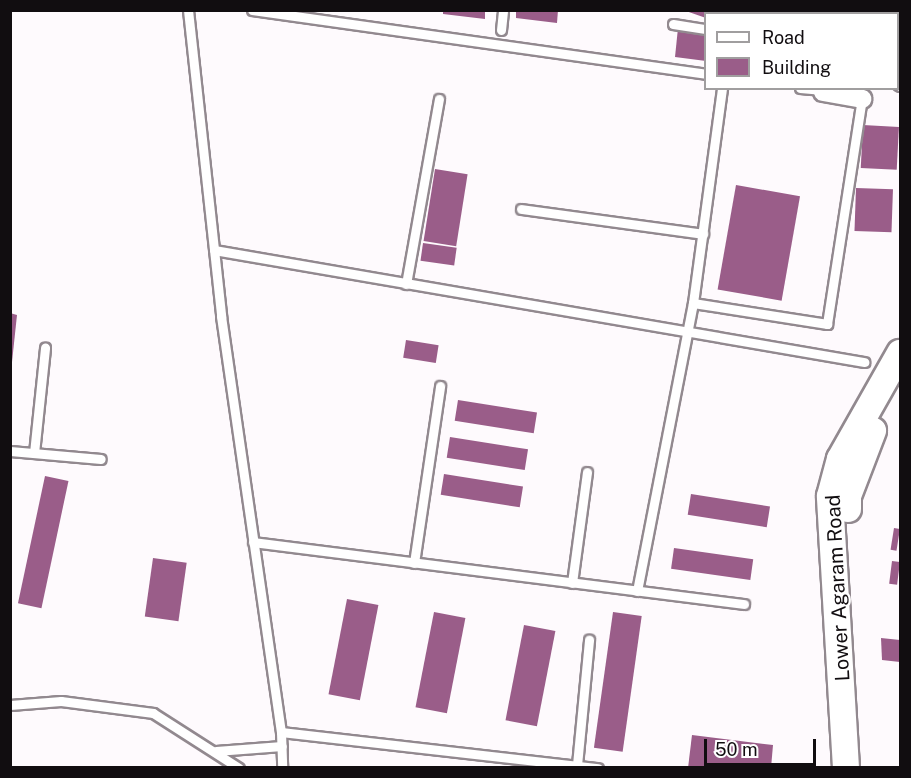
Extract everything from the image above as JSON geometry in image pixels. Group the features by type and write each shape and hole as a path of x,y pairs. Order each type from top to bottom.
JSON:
{"main road":[{"name":"Lower Agaram Road","path":"846,768 830,496 840,459 900,353"},
{"name":"Lower Agaram Road","path":"863,768 848,496 870,436 900,381"}],"street":[{"path":"824,90 862,99"}],"lane":[{"path":"188,10 214,250 281,732 282,768"},
{"path":"252,10 704,74"},
{"path":"501,30 503,10"},
{"path":"673,24 704,29"},
{"path":"637,591 693,303 722,90"},
{"path":"406,284 439,99"},
{"path":"693,303 826,324 862,99"},
{"path":"520,209 703,234"},
{"path":"214,250 864,362"},
{"path":"34,453 45,348"},
{"path":"414,563 440,386"},
{"path":"10,451 101,459"},
{"path":"572,583 587,472"},
{"path":"253,542 744,604"},
{"path":"577,765 589,640"},
{"path":"10,705 61,701 153,713 216,751 239,768"},
{"path":"281,732 598,768"},
{"path":"216,751 282,746"}],"building":[{"path":"443,10 485,10 485,19 443,14"},
{"path":"516,10 558,10 557,23 516,18"},
{"path":"683,10 826,10 704,12 704,17"},
{"path":"678,28 704,32 704,61 675,57"},
{"path":"863,125 899,127 897,170 861,168"},
{"path":"435,169 468,174 456,246 424,241"},
{"path":"736,185 800,196 782,301 718,289"},
{"path":"856,188 893,189 891,232 854,231"},
{"path":"423,243 457,248 454,266 420,261"},
{"path":"10,313 17,315 12,362 10,362"},
{"path":"406,340 439,345 436,363 403,358"},
{"path":"458,400 537,413 534,433 455,421"},
{"path":"450,437 528,449 525,470 447,458"},
{"path":"444,474 523,487 520,507 441,495"},
{"path":"45,476 68,481 41,608 18,603"},
{"path":"691,494 770,507 767,527 688,515"},
{"path":"894,528 900,529 896,551 891,550"},
{"path":"674,548 753,559 750,580 671,569"},
{"path":"153,558 187,563 178,621 145,616"},
{"path":"892,561 900,562 897,585 889,584"},
{"path":"347,599 378,605 360,700 328,694"},
{"path":"434,612 465,618 447,713 415,707"},
{"path":"613,612 642,616 623,752 594,748"},
{"path":"524,625 555,631 537,726 505,720"},
{"path":"881,638 900,640 900,662 882,660"},
{"path":"692,735 773,745 771,768 688,768"}]}
